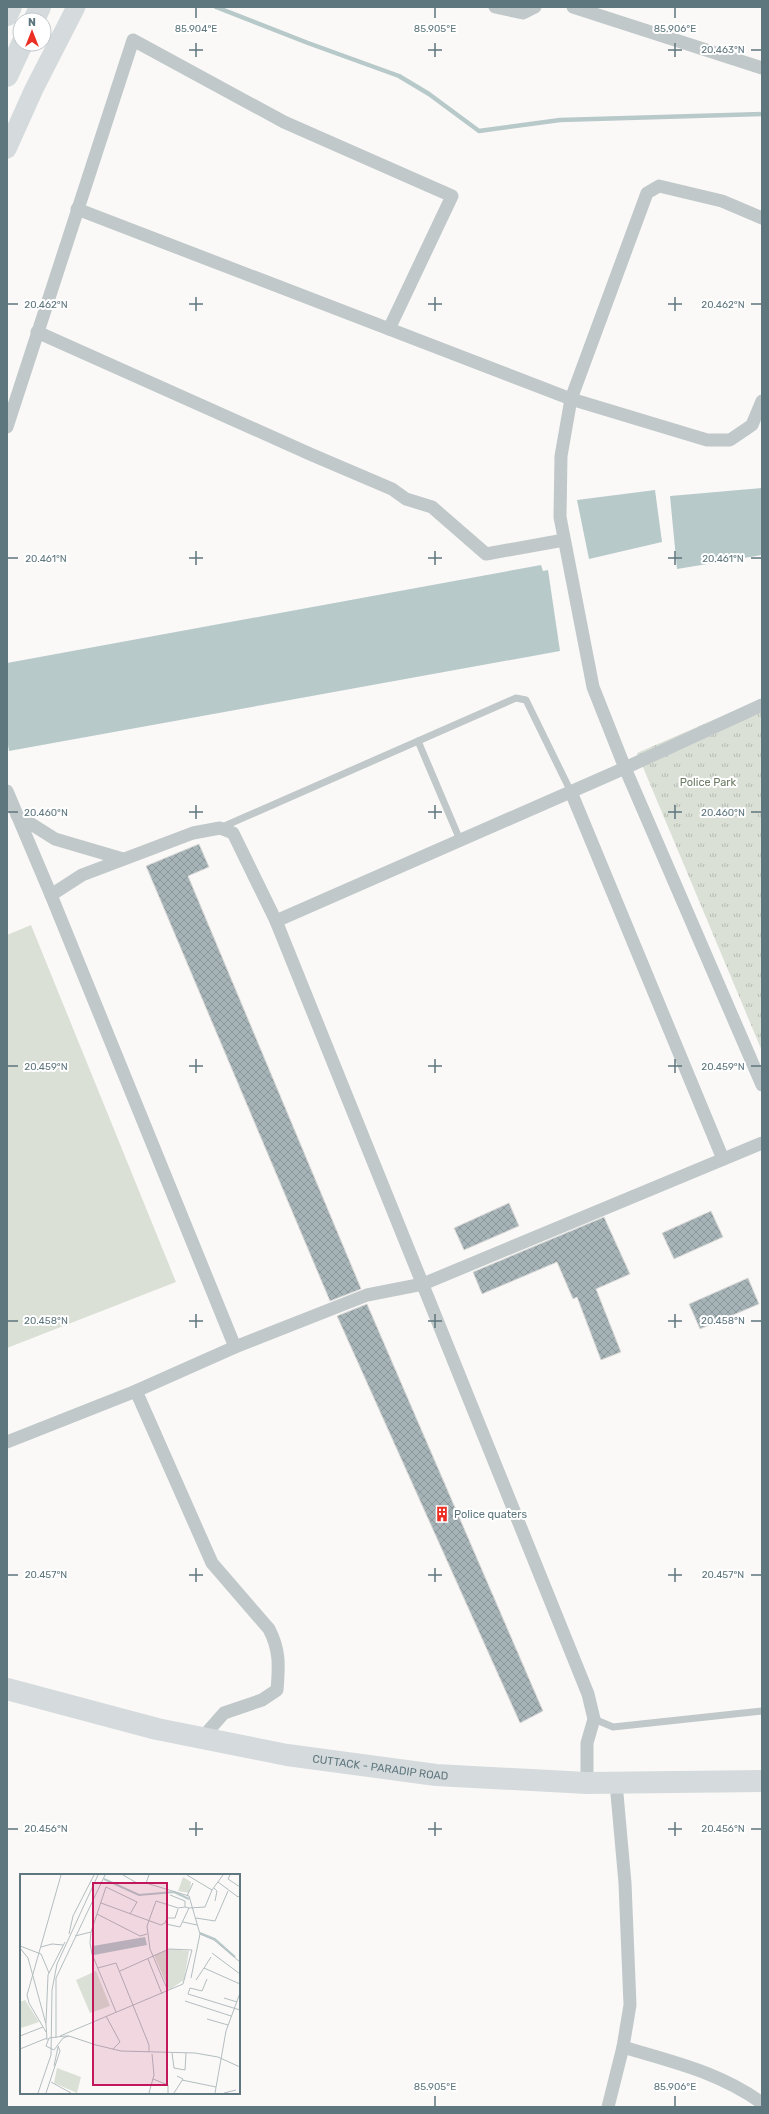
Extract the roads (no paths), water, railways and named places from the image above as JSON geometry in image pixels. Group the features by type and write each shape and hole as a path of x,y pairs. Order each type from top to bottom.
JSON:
{"highway":[{"path":"7,15 11,7"},
{"path":"7,76 18,52"},
{"name":"CUTTACK - PARADIP ROAD","path":"7,1689 157,1729 287,1755 436,1775 587,1783 762,1781"}],"street":[{"path":"7,149 34,89 76,7"},
{"path":"495,7 523,12 535,7"},
{"path":"573,7 762,68"},
{"path":"7,427 133,40 284,122 452,196 389,329"},
{"path":"762,218 722,201 659,186 647,193 571,399 561,456 560,517 593,687 625,768 762,1085"},
{"path":"77,209 571,399 707,440 730,440 757,427 762,401"},
{"path":"37,332 392,489 406,499 432,507 486,554 564,540"},
{"path":"276,920 571,792 762,705"},
{"path":"7,791 51,895 235,1347"},
{"path":"571,792 723,1159"},
{"path":"18,815 55,839 123,858"},
{"path":"51,895 82,875 123,858 194,833 220,828 234,833 276,920 588,1694 594,1719 587,1743 587,1783"},
{"path":"7,1442 136,1391 235,1347 367,1295 423,1284 762,1143"},
{"path":"136,1391 212,1564 269,1628 275,1639 280,1664 277,1690 262,1700 224,1713 202,1738"},
{"path":"608,2107 623,2047 630,2005 625,1883 616,1783"},
{"path":"623,2047 712,2074 746,2092 762,2103"}],"lane":[{"path":"220,828 516,698 526,700 571,792"},
{"path":"418,741 460,840"},
{"path":"594,1719 613,1727 762,1711"}],"waterway":[{"path":"216,7 308,43 399,76 429,94 479,131 560,120 762,114"}],"place":[{"name":"Police quaters","path":"442,1514"}],"park label":[{"name":"Police Park","path":"708,782"}]}
